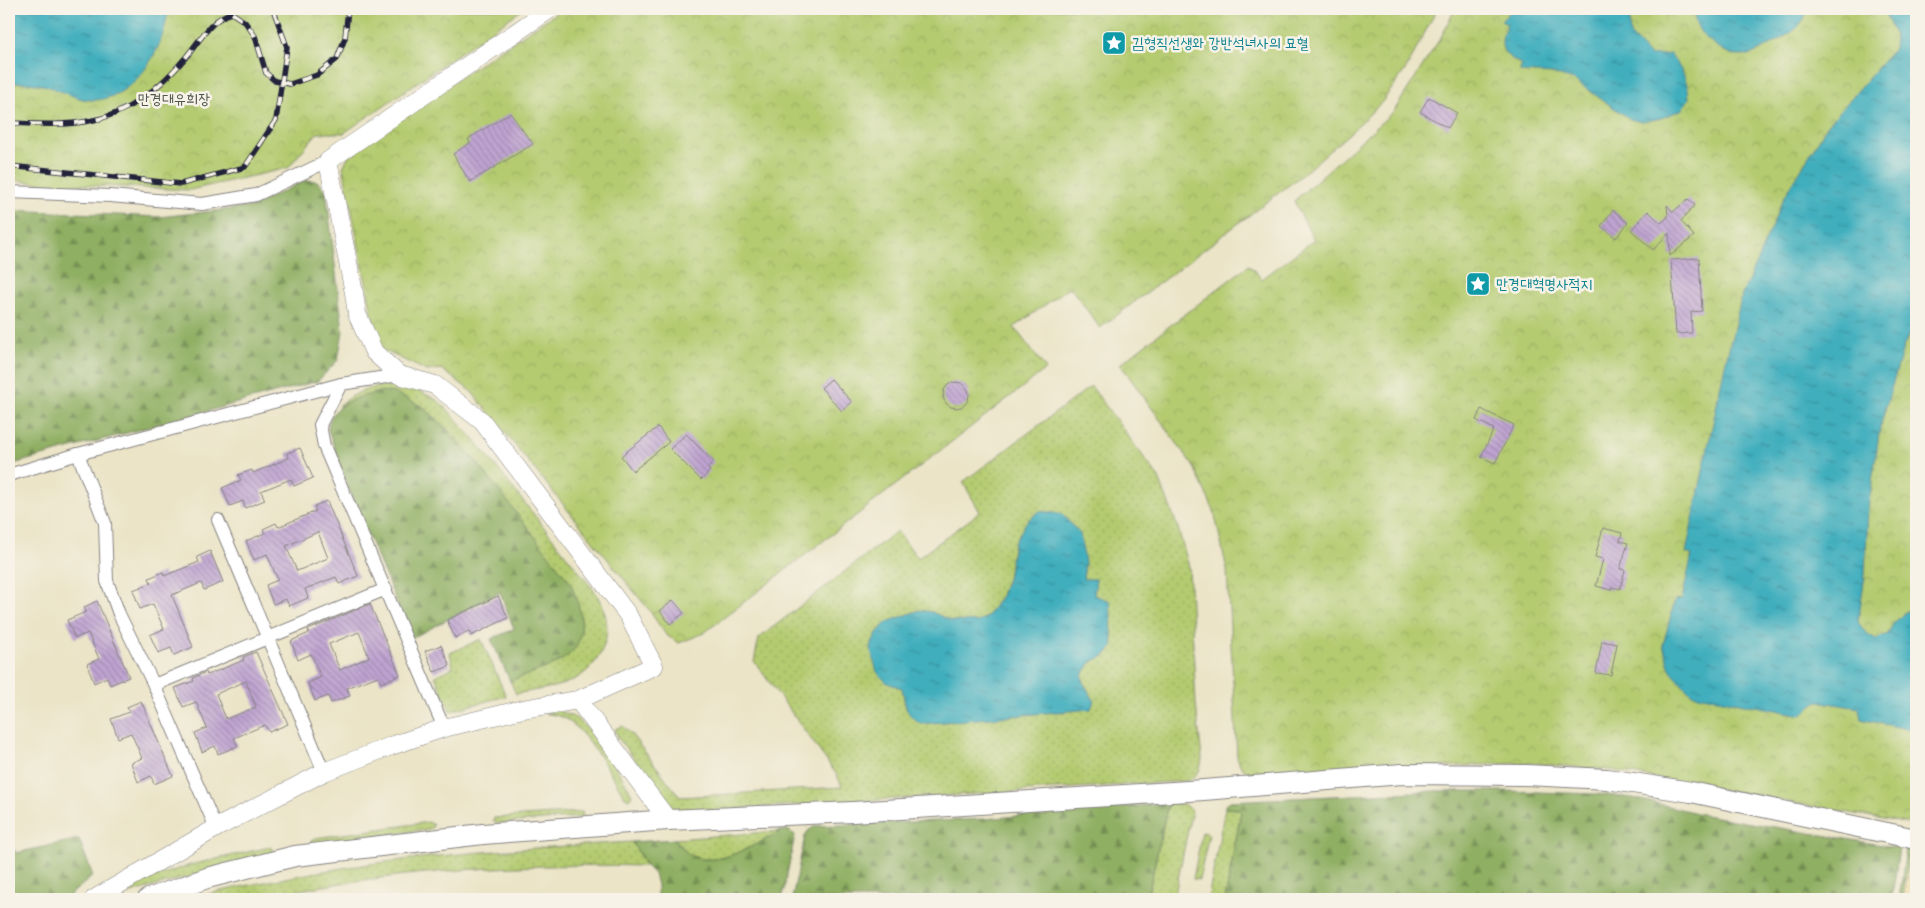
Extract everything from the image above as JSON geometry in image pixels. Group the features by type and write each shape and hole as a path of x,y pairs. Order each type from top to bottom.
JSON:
{"main road":[{"path":"94,899 216,828 324,772 444,728 523,709 578,700 654,666 628,615 482,421 436,385 399,375 374,352 357,314 328,162 550,9"},
{"path":"578,700 668,820"},
{"path":"148,899 207,878 294,856 483,834 668,820 852,812 1204,790 1402,774 1526,775 1607,780 1691,792 1916,839"}],"street":[{"path":"9,192 110,196 202,204 256,195 328,162"},
{"path":"9,475 78,454 341,384 399,375"},
{"path":"341,384 320,425 324,446 444,728"},
{"path":"78,454 105,523 107,581 119,614 154,685 216,828"},
{"path":"218,520 324,772"},
{"path":"154,685 386,589"}],"green space":[{"name":"만경대유희장","path":"9,9 523,9 344,133 317,133 288,168 190,190 36,183 9,179"},
{"path":"562,9 1437,9 1406,69 1382,102 1297,179 1100,328 1070,287 1014,327 1046,369 704,633 679,643 666,635 649,610 471,391 441,369 427,371 379,348 343,167 352,149"},
{"path":"1455,9 1916,9 1916,825 1611,770 1529,763 1250,774 1241,767 1237,757 1227,570 1214,511 1194,467 1120,364 1249,265 1262,279 1314,240 1294,201 1394,111 1441,37"},
{"path":"306,180 317,181 326,190 343,331 338,360 318,381 9,465 9,210 159,217 251,207"},
{"path":"392,384 414,388 437,400 447,409 478,444 596,593 603,606 607,625 604,645 594,663 578,677 556,686 516,694 510,681 557,662 480,466 442,424 423,407 369,395 338,406 363,391"},
{"path":"1091,386 1159,478 1178,528 1189,567 1196,704 1202,759 1200,770 1192,779 1187,781 681,812 672,808 618,738 615,729 623,726 631,734 680,797 842,787 837,775 754,661 759,638 897,531 918,558 980,512 963,482","holes":["1014,543 1085,563 1083,579 1094,595 1106,655 1090,662 1082,676 1085,686 1094,700 906,709 902,688 870,647 877,633 887,622 932,612 951,621 977,622 987,617 1001,596 1009,573"]},
{"path":"382,391 395,393 423,407 442,424 480,466 570,582 577,599 581,628 577,645 565,658 551,666 510,681 491,639 514,629 500,592 412,638 349,491 328,429 334,412 347,402"},
{"path":"481,639 506,696 450,711 435,676 453,667 450,653"},
{"path":"559,711 577,719 607,754 632,795 629,799 625,797 598,754 581,732 564,718 545,713"},
{"path":"1436,791 1596,794 1633,798 1710,816 1899,848 1892,899 1225,899 1241,812 1239,809 1225,808 1225,805 1230,801"},
{"path":"1168,803 1183,804 1192,810 1174,899 1147,899"},
{"path":"1168,803 1147,899 792,899 805,836 815,826 984,819"},
{"path":"1225,808 1239,809 1241,812 1225,899 1208,899"},
{"path":"582,812 582,817 505,823 495,823 493,821 494,818"},
{"path":"429,822 433,825 429,829 311,843 311,840 315,838"},
{"path":"788,830 795,835 782,899 657,899 657,885 654,874 646,866 632,842 675,839 689,854 699,858 710,859 736,853 781,831"},
{"path":"781,831 749,848 723,857 710,859 699,858 689,854 675,839"},
{"path":"1202,832 1209,834 1199,880 1193,879"},
{"path":"79,839 93,876 65,899 9,899 9,841 16,853"},
{"path":"632,842 646,866 514,867 425,873 294,891 293,899 191,899 258,883 367,864 455,854"},
{"path":"270,847 274,850 272,853 113,898 110,896 116,890 190,865"},
{"path":"1906,849 1916,851 1916,899 1899,899"}],"sand":[{"path":"1908,866 1916,868 1916,899 1903,899"}],"water":[{"path":"15,9 169,9 159,44 145,70 128,87 117,94 95,100 78,98 42,85 9,83 9,13 15,13"},
{"path":"1513,9 1636,9 1629,19 1630,35 1650,56 1670,54 1684,75 1689,99 1681,110 1661,118 1642,122 1630,119 1574,80 1553,74 1520,72 1521,64 1505,52 1502,43 1507,24 1501,21"},
{"path":"1692,9 1808,9 1800,25 1788,35 1752,54 1738,56 1723,50 1704,37 1697,25"},
{"path":"1883,9 1903,9 1916,28 1916,317 1904,345 1880,427 1868,509 1865,575 1858,622 1866,633 1876,639 1888,634 1893,624 1906,611 1916,612 1916,731 1861,719 1859,708 1817,701 1802,715 1692,694 1674,675 1669,666 1663,645 1675,600 1682,599 1692,555 1686,553 1725,365 1742,295 1785,196 1827,126 1894,49 1895,36"},
{"path":"1040,511 1062,514 1080,534 1085,563 1083,579 1096,579 1094,595 1110,601 1113,647 1106,655 1091,662 1082,676 1085,686 1094,700 1091,709 921,724 909,713 902,688 887,683 877,672 870,647 877,633 887,622 920,610 932,612 951,621 977,622 987,617 1001,596 1009,573 1014,543 1027,521"}],"building":[{"path":"1429,97 1457,113 1448,128 1420,112"},
{"path":"510,113 533,144 470,182 453,154 470,143 468,139"},
{"path":"1688,199 1695,205 1681,221 1694,236 1670,256 1669,233 1653,250 1631,230 1648,211 1661,223 1668,217 1667,205 1673,212"},
{"path":"1613,210 1628,223 1616,238 1601,226"},
{"path":"1699,258 1702,311 1691,312 1692,333 1676,334 1671,260"},
{"path":"831,379 852,402 842,411 821,388"},
{"path":"956,382 965,386 969,395 965,404 956,408 947,404 943,395 947,386"},
{"path":"1481,409 1514,425 1495,463 1481,457 1494,429 1476,420"},
{"path":"658,427 669,442 633,471 621,456"},
{"path":"686,434 714,462 708,468 710,471 701,480 670,449"},
{"path":"300,448 313,478 294,486 291,479 261,491 265,500 245,508 243,501 230,506 222,488 241,480 238,475 252,470 253,473 289,458 287,453"},
{"path":"327,501 358,576 339,584 336,577 305,589 308,598 289,606 286,599 273,604 266,585 278,580 267,554 254,560 246,541 265,533 263,529 276,523 278,527 316,511 314,506","holes":["318,532 328,558 297,571 286,546"]},
{"path":"1603,528 1622,533 1620,541 1628,543 1620,569 1625,570 1620,589 1612,587 1611,590 1596,586 1603,559 1595,557"},
{"path":"210,551 223,582 204,590 201,583 172,595 193,647 174,655 171,648 158,653 150,635 164,629 153,604 140,609 133,590 151,583 149,578 163,572 164,576 199,562 197,557"},
{"path":"498,596 508,618 471,636 469,631 455,638 447,620"},
{"path":"673,600 684,613 670,624 660,611"},
{"path":"97,601 129,677 110,685 107,677 94,683 87,664 99,659 88,633 75,638 67,620 86,612 84,607"},
{"path":"370,604 400,675 381,683 378,676 347,688 350,696 331,703 328,696 315,701 308,683 321,677 311,654 298,660 291,641 309,633 308,630","holes":["359,632 369,657 340,670 329,644"]},
{"path":"1602,641 1617,644 1611,675 1596,673"},
{"path":"441,645 450,666 434,672 425,651"},
{"path":"256,652 288,724 269,732 265,725 234,738 238,746 218,754 215,746 202,752 195,733 207,728 196,702 183,707 175,688 194,681 193,678 206,672 207,675 244,660 243,657","holes":["246,681 256,707 226,719 216,694"]},
{"path":"141,701 173,776 154,784 151,776 138,782 131,763 142,758 131,733 118,738 111,719 129,712 127,707"}],"railway":[{"path":"9,166 181,184 245,167 276,120 287,47 273,9"},
{"path":"9,123 70,124 103,118 117,113 131,106 155,88 177,68 206,31 218,19 232,13 245,22 255,36 266,73 275,81 290,84 317,75 337,59 345,38 348,9"}],"place":[{"name":"김형직선생와 강반석녀사의 묘혈","path":"1114,43"},
{"name":"만경대혁명사적지","path":"1478,284"}]}
